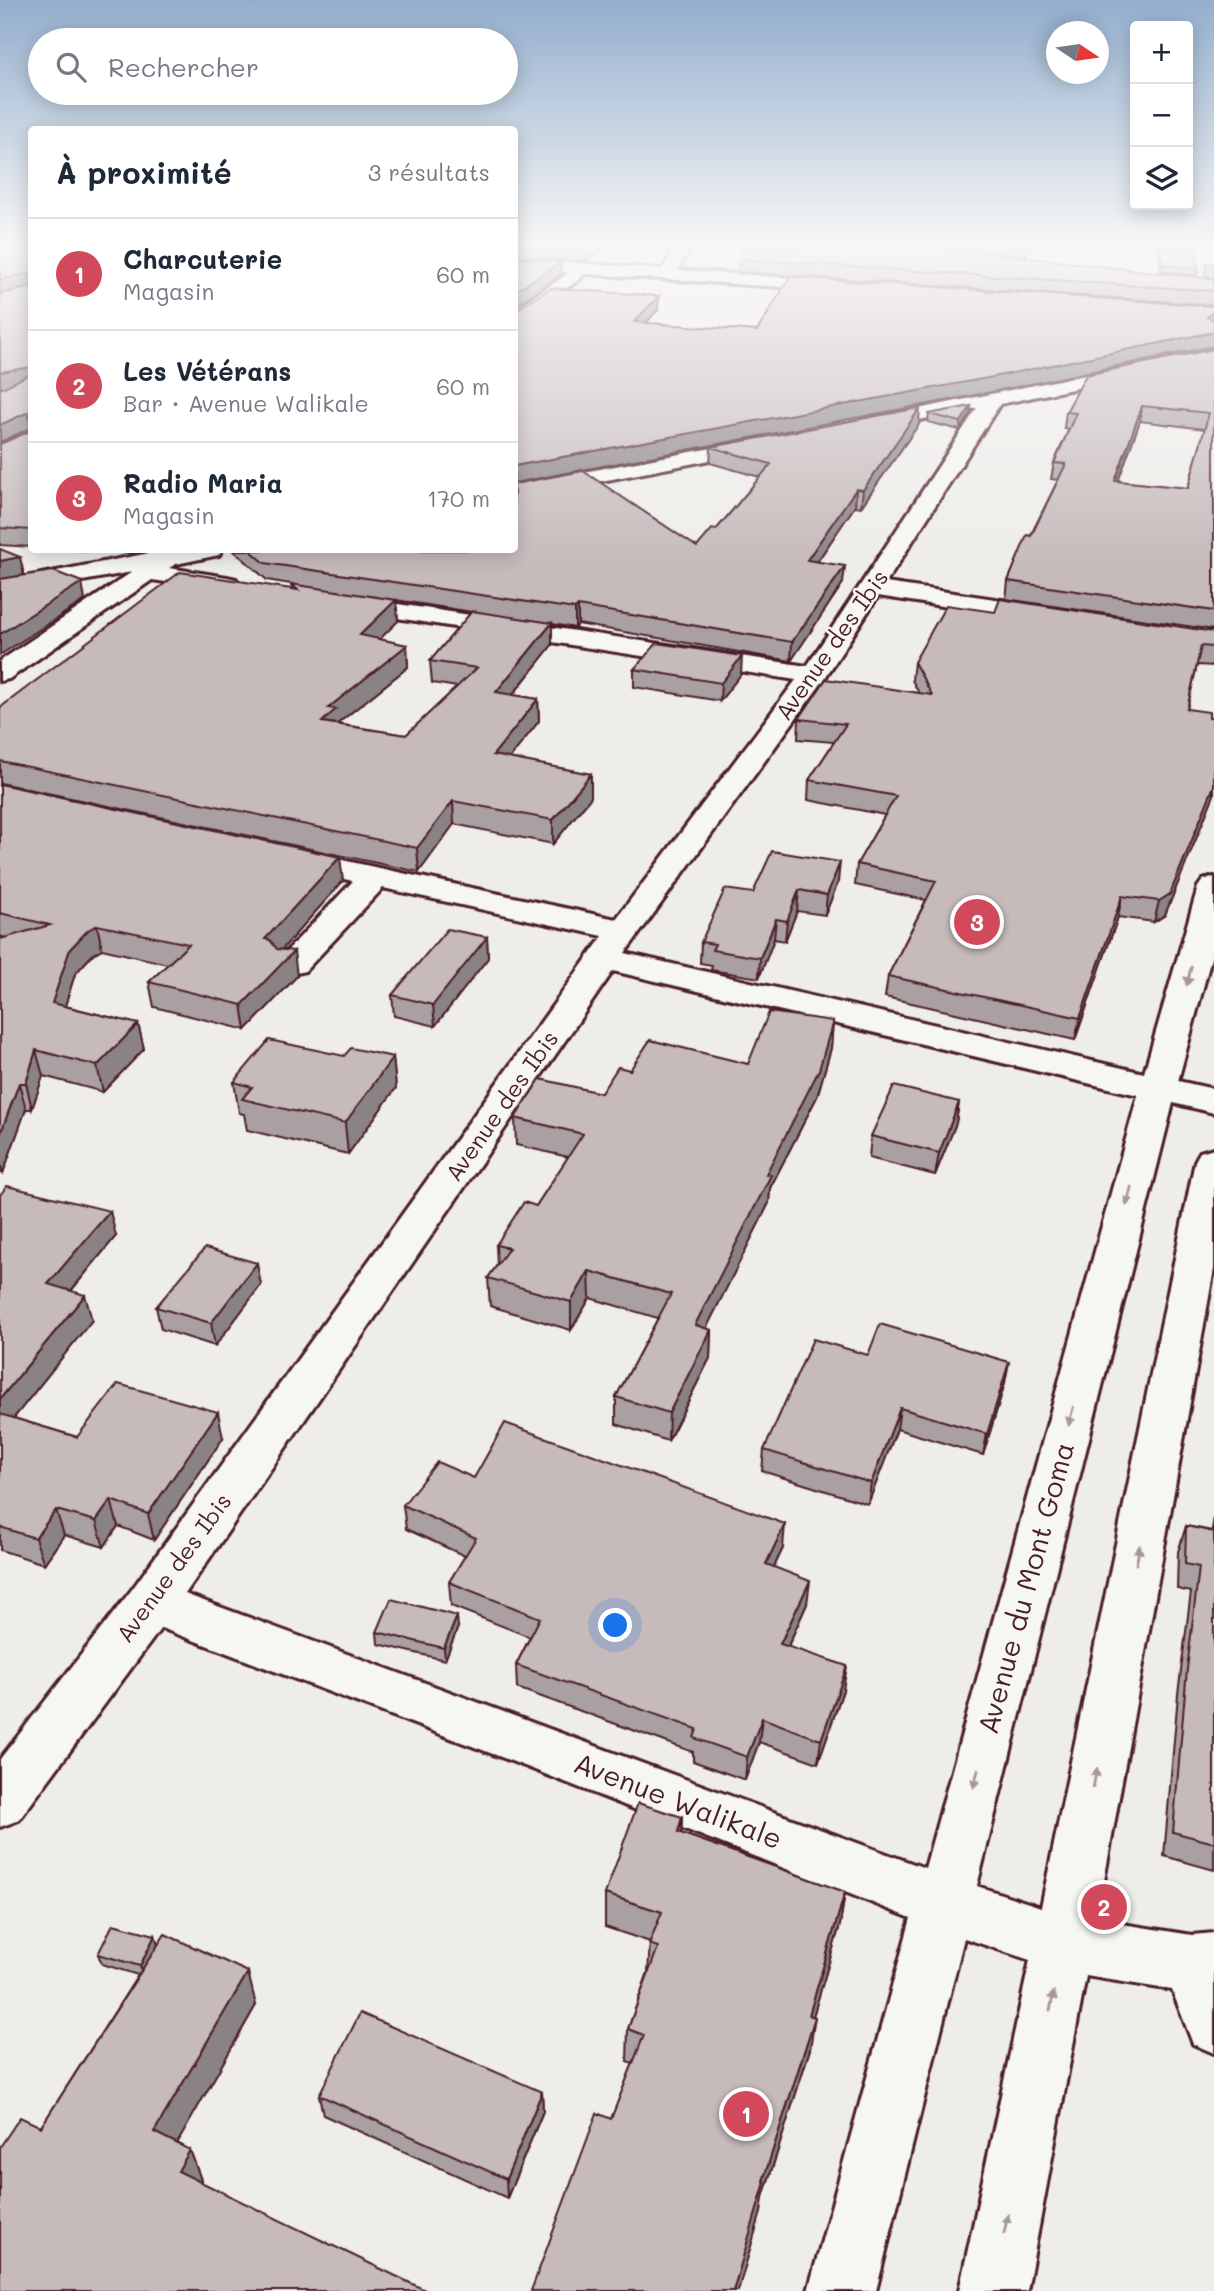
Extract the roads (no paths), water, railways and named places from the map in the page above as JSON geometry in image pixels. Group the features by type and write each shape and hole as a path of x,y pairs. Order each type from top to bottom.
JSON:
{"street":[{"path":"842,430 1214,354"},
{"name":"Avenue des Ibis","path":"0,1802 151,1603 615,945 814,675 992,401"},
{"path":"518,491 774,443"},
{"path":"0,673 175,553"},
{"path":"0,590 175,553"},
{"path":"147,572 256,589"},
{"path":"873,588 1077,620"},
{"path":"324,599 814,675"},
{"path":"267,853 375,877 615,945 1214,1101"},
{"path":"293,964 375,877"},
{"name":"Avenue du Mont Goma","path":"842,2291 1158,1088 1214,887"},
{"path":"993,2291 1214,1161"},
{"name":"Avenue Walikale","path":"151,1603 520,1740 943,1903 1063,1943 1203,1963"},
{"path":"1203,1963 1214,2023"}],"place":[{"name":"Radio Maria","path":"977,922"},
{"name":"Les Vétérans","path":"1104,1907"},
{"name":"Charcuterie","path":"746,2114"}]}
